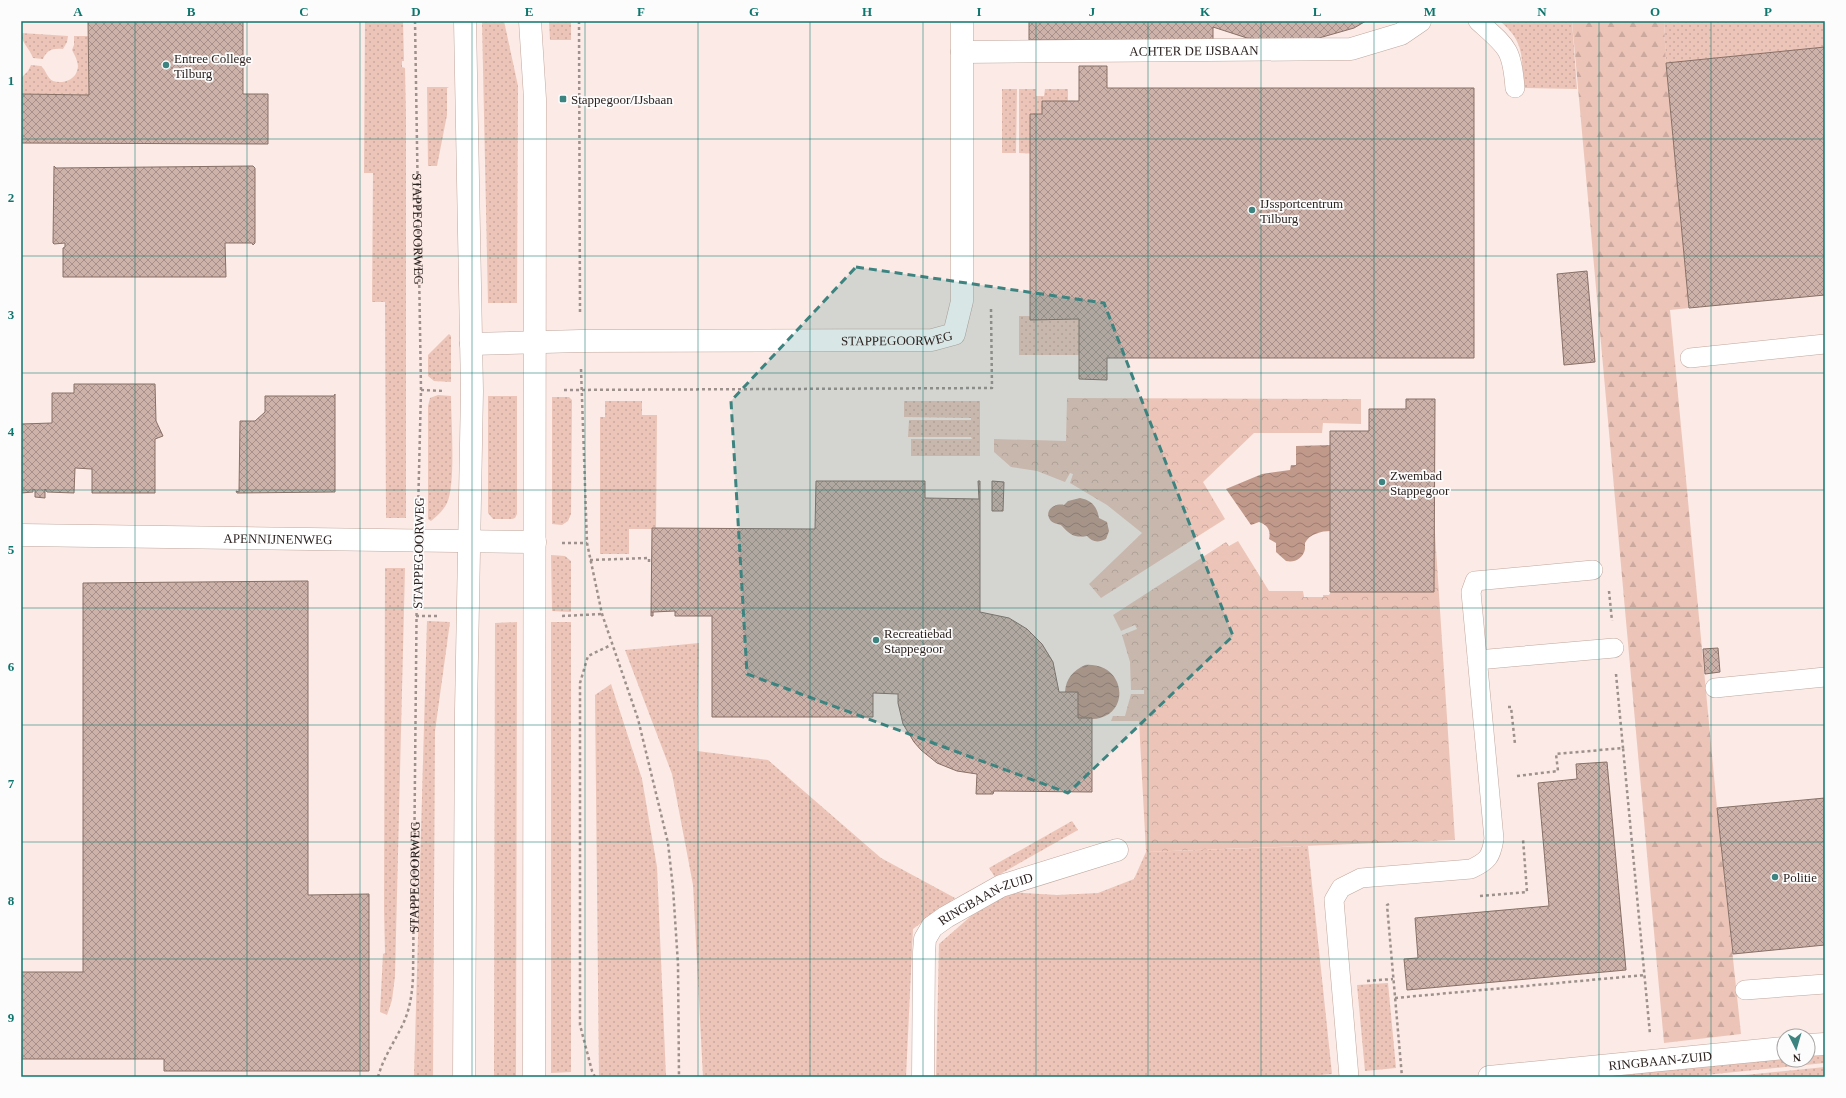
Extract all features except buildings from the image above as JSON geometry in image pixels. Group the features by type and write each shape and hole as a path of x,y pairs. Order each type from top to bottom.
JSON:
{"street":[{"path":"464,1077 466,718 472,391 465,21"},
{"path":"530,21 535,99 536,342 534,1077"},
{"path":"962,21 962,52"},
{"name":"ACHTER DE IJSBAAN","path":"962,52 1352,49 1401,34 1420,21"},
{"name":"STAPPEGOORWEG","path":"471,344 580,341 932,340 954,334 962,301 962,52"},
{"name":"APENNIJNENWEG","path":"21,536 535,542"},
{"name":"RINGBAAN-ZUID","path":"923,1077 924,952 925,939 932,927 946,917 1001,886 1117,850"},
{"name":"RINGBAAN-ZUID","path":"1489,1077 1776,1049"}],"lane":[{"path":"1478,21 1509,52 1514,64 1515,88"},
{"path":"1690,358 1825,344"},
{"path":"1349,1077 1334,900 1341,888 1361,878 1471,869 1484,863 1491,853 1494,839 1471,592 1475,580 1593,570"},
{"path":"1477,660 1614,648"},
{"path":"1716,688 1825,677"},
{"path":"1745,990 1825,984"}],"path":[{"name":"STAPPEGOORWEG","path":"378,1077 380,1068 404,1022 411,1000 413,978 421,390 415,21"},
{"path":"579,21 580,341 587,543 602,614 611,644 638,719 668,843 673,888 678,964 679,1077"},
{"path":"581,389 816,388"},
{"path":"590,560 649,558 648,563"},
{"path":"595,1077 592,1071 580,1025 580,683 588,656 611,644"},
{"path":"1517,776 1558,771 1556,754 1623,748 1653,1060"},
{"path":"1395,998 1644,975"}],"highlighted area":[{"path":"856,267 1104,303 1233,636 1068,793 747,674 731,401"}],"green space":[{"path":"365,21 403,21 404,61 402,61 402,67 405,68 406,118 406,518 386,518 385,302 372,302 373,173 364,173"},
{"path":"482,21 504,21 518,86 517,303 488,303"},
{"path":"549,21 571,21 571,40 550,40"},
{"path":"1500,21 1572,21 1577,89 1523,88 1522,59 1518,44 1514,36"},
{"path":"1572,21 1664,21 1666,63 1689,308 1670,310 1717,808 1741,1034 1664,1043"},
{"path":"1664,21 1825,21 1825,47 1666,63"},
{"path":"21,33 68,36 67,42 63,49 50,50 43,59 33,58 22,39"},
{"path":"74,36 89,36 89,95 21,94 21,78 28,71 31,65 41,66 49,78 56,82 67,81 73,77 78,68 77,60 72,50 74,45"},
{"path":"427,87 449,87 447,88 447,115 437,166 428,166"},
{"path":"1002,89 1017,89 1016,153 1002,153"},
{"path":"1019,89 1036,89 1036,96 1044,96 1045,89 1068,89 1068,101 1042,101 1042,154 1019,153"},
{"path":"1019,316 1079,316 1079,355 1019,355"},
{"path":"449,334 451,336 451,382 434,381 428,376 428,355"},
{"path":"438,395 451,396 452,467 450,494 447,503 442,511 431,521 428,519 428,406 430,398"},
{"path":"488,396 517,396 517,514 515,518 512,519 493,519 488,513"},
{"path":"552,397 569,397 572,400 571,514 568,521 562,525 552,524"},
{"path":"1067,398 1361,399 1361,424 1323,423 1322,433 1254,433 1203,482 1225,519 1101,598 1089,584 1142,533 1107,505 1070,483 1073,474 1070,473 1065,482 1037,471 1011,467 994,452 994,439 1066,441"},
{"path":"605,401 642,401 642,415 657,415 656,529 629,529 629,554 600,554 600,417 605,417"},
{"path":"904,401 980,401 980,456 911,456 911,439 972,439 971,437 908,437 909,420 971,420 971,418 904,417"},
{"path":"1434,518 1455,840 1146,852 1139,721 1111,721 1113,716 1125,716 1131,694 1144,694 1144,690 1131,690 1130,662 1122,635 1137,629 1135,625 1121,631 1113,615 1226,542 1229,546 1238,541 1269,591 1303,591 1304,597 1323,597 1323,595 1329,595 1331,592 1434,592"},
{"path":"551,555 565,556 571,561 571,612 552,611"},
{"path":"385,568 405,568 395,976 392,1000 387,1015 380,1012 383,954 385,953"},
{"path":"427,621 450,622 435,731 433,1077 414,1077"},
{"path":"517,622 516,1077 494,1077 495,623"},
{"path":"551,622 571,622 571,1072 551,1073"},
{"path":"699,643 697,751 768,760 881,858 955,898 913,929 906,1077 703,1077 693,885 672,774 625,650"},
{"path":"611,684 642,779 657,867 666,1077 599,1077 595,695"},
{"path":"1072,821 1078,830 995,877 989,868"},
{"path":"1308,846 1332,1074 1292,1077 936,1077 939,944 971,916 1010,892 1057,895 1098,893 1134,879 1146,852"},
{"path":"1388,983 1396,1068 1365,1071 1357,985"},
{"path":"1825,1054 1825,1063 1816,1064 1816,1055"},
{"path":"1776,1059 1776,1068 1685,1077 1594,1077"},
{"path":"1825,1067 1825,1075 1803,1077 1725,1077 1816,1068"}],"water":[{"path":"1330,445 1330,531 1320,532 1309,537 1305,543 1304,552 1300,558 1295,561 1286,561 1276,552 1276,543 1269,539 1270,533 1267,527 1259,522 1251,525 1226,489 1262,474 1290,470 1291,465 1296,465 1296,446"},
{"path":"1080,498 1093,504 1097,510 1099,518 1107,522 1109,531 1106,539 1095,541 1091,540 1087,536 1079,537 1073,535 1061,525 1050,520 1048,515 1052,507 1064,505 1068,501"},
{"path":"1085,665 1098,666 1108,671 1115,678 1119,687 1119,697 1116,706 1110,713 1100,718 1078,718 1078,692 1065,692 1067,683 1071,676"}],"place":[{"name":"Entree College Tilburg","path":"166,65"},
{"name":"Stappegoor/IJsbaan","path":"563,99"},
{"name":"IJssportcentrum Tilburg","path":"1252,210"},
{"name":"Zwembad Stappegoor","path":"1382,482"},
{"name":"Recreatiebad Stappegoor","path":"876,640"},
{"name":"Politie","path":"1775,877"}]}
